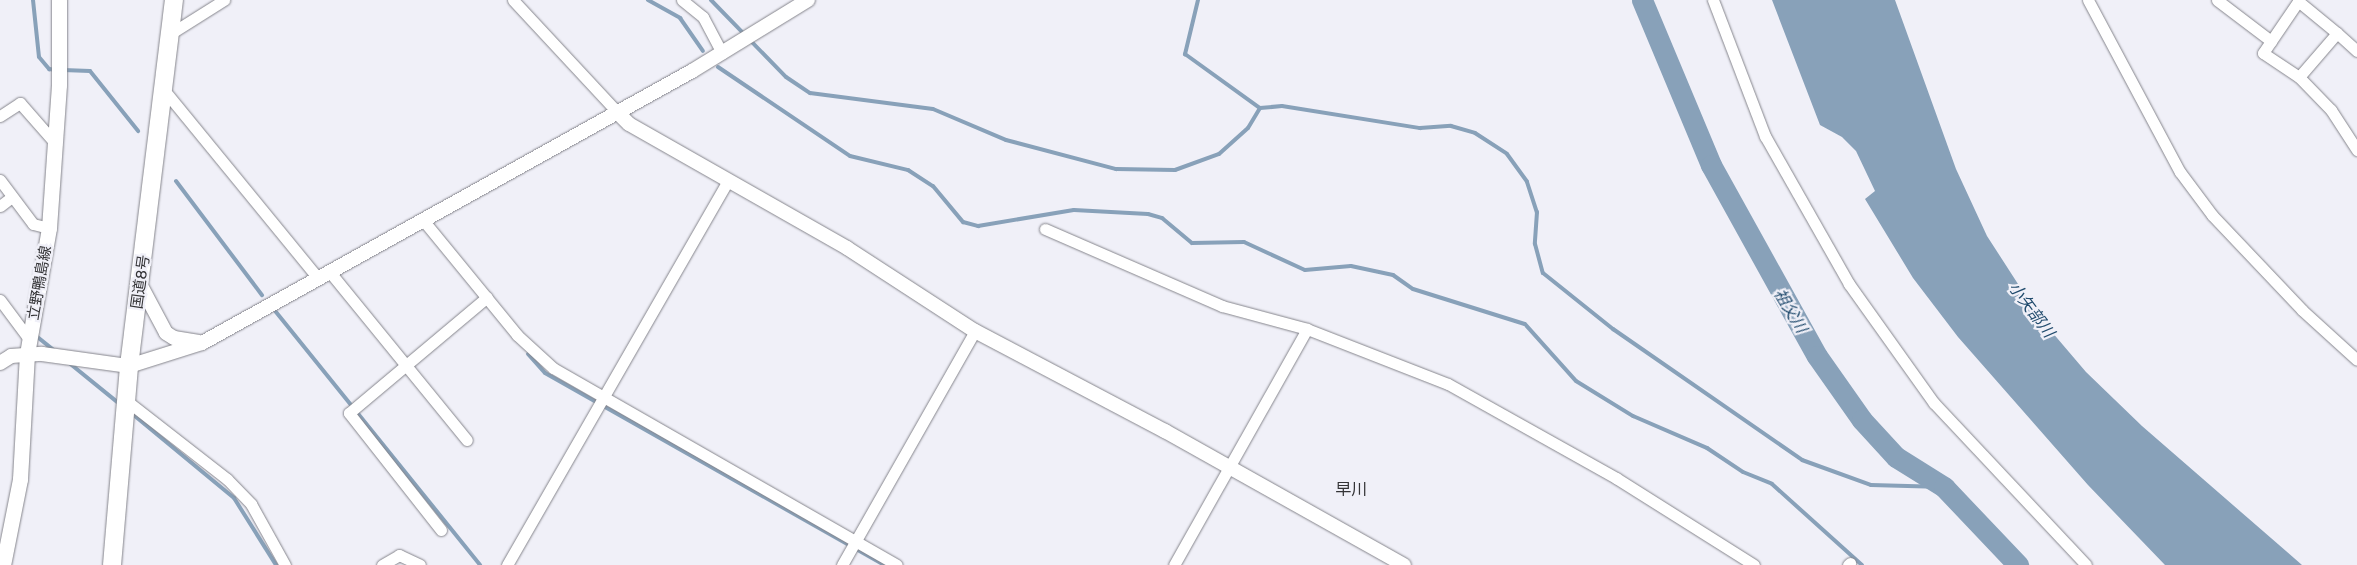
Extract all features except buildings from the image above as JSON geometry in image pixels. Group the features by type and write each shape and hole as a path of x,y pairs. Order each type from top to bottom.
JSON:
{"highway":[{"name":"国道8号","path":"112,565 130,366 174,0"}],"main road":[{"name":"立野鴨島線","path":"3,565 20,479 28,346 49,228 59,84 59,0"}],"street":[{"path":"170,34 224,0"},
{"path":"513,0 630,124 847,248 975,331 1231,467 1404,565"},
{"path":"682,0 703,17 722,53"},
{"path":"0,363 28,346 130,366 202,343 722,53 808,0"},
{"path":"1714,0 1765,136 1849,284 1934,403 2086,565"},
{"path":"2088,0 2180,172 2207,208 2302,310 2357,360"},
{"path":"2217,0 2271,41"},
{"path":"2357,50 2298,0 2264,52 2299,77 2354,131 2357,150"},
{"path":"2299,77 2337,33"},
{"path":"164,90 323,274 406,365 467,440"},
{"path":"0,116 20,103 56,144"},
{"path":"0,180 33,224 49,228"},
{"path":"507,565 728,180"},
{"path":"0,206 12,197"},
{"path":"423,220 518,335 553,368 600,402 853,546 897,565"},
{"path":"1045,228 1222,306 1306,329 1448,384 1616,478 1754,565"},
{"path":"140,284 166,333 174,338 202,343"},
{"path":"441,530 349,412 486,298"},
{"path":"0,300 28,346"},
{"path":"1174,565 1231,467 1306,329"},
{"path":"842,565 975,331"},
{"path":"127,401 227,479 251,504 285,565"},
{"path":"382,565 399,554 420,565"}],"water":[{"name":"小矢部川","path":"1772,0 1895,0 1956,169 1987,236 2040,318 2086,372 2142,426 2302,565 2165,565 2088,485 1958,337 1913,278 1865,199 1875,191 1856,151 1842,137 1820,125"}],"waterway":[{"path":"33,0 39,57 49,69 56,70"},
{"path":"648,0 680,18 703,51"},
{"path":"711,0 786,77 810,93 933,109 1006,140 1116,169 1175,170 1219,154 1248,128 1260,108"},
{"path":"1198,0 1185,54 1260,108 1282,106 1420,128 1451,126 1475,133 1507,154 1527,182 1537,212 1535,244 1543,273 1613,329 1802,460 1871,485 1944,487"},
{"name":"祖父川","path":"1642,0 1711,165 1817,356 1862,420 1896,457 1944,487 2018,565"},
{"path":"718,67 850,156 908,170 933,186 963,222 978,226 1074,210 1148,214 1162,218 1192,243 1244,242 1305,270 1351,266 1393,275 1413,289 1525,324 1576,381 1633,416 1707,448 1743,472 1772,484 1862,565"},
{"path":"63,70 90,71 138,131"},
{"path":"176,181 262,295"},
{"path":"276,312 480,565"},
{"path":"35,335 55,351"},
{"path":"528,354 545,373 885,565"},
{"path":"68,362 121,405"},
{"path":"130,412 234,498 276,565"}],"district":[{"name":"早川","path":"1351,490"}]}
